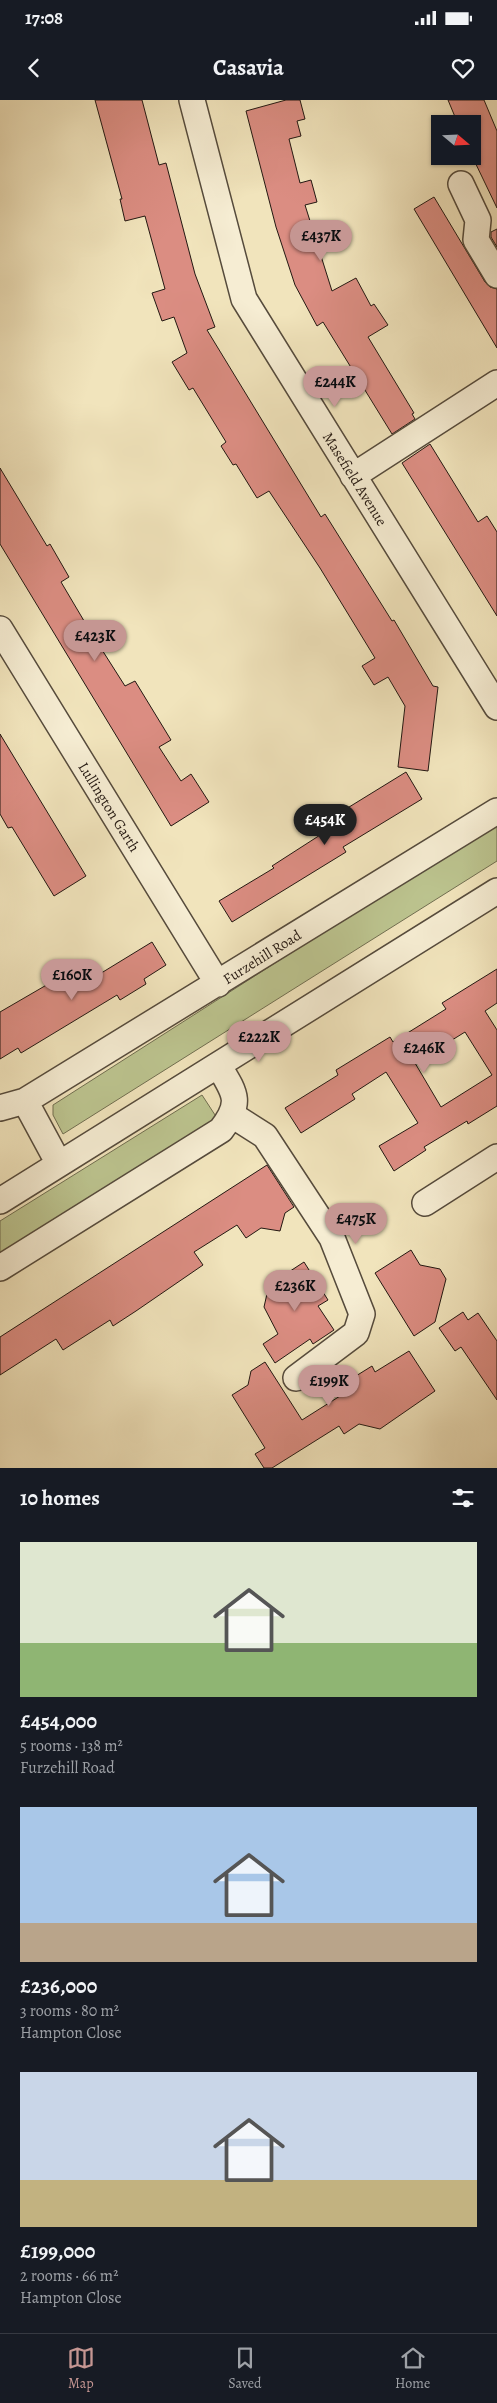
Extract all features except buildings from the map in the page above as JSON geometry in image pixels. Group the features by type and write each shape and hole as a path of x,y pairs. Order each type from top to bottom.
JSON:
{"street":[{"name":"Masefield Avenue","path":"192,100 244,299 497,707"},
{"path":"461,184 478,220 476,240 497,275"},
{"path":"353,476 497,384"},
{"name":"Lullington Garth","path":"0,629 218,984"},
{"name":"Furzehill Road","path":"0,1108 25,1101 497,811"},
{"path":"0,1201 497,891"},
{"path":"0,1268 220,1130 232,1115 235,1100 230,1084 218,1064"},
{"path":"25,1101 59,1164"},
{"path":"232,1115 265,1136 332,1238 362,1314 356,1333 296,1378"},
{"path":"425,1203 497,1157"}],"green space":[{"path":"497,821 497,861 63,1134 53,1115 53,1105"},
{"path":"202,1095 217,1118 0,1254 0,1221"}]}
